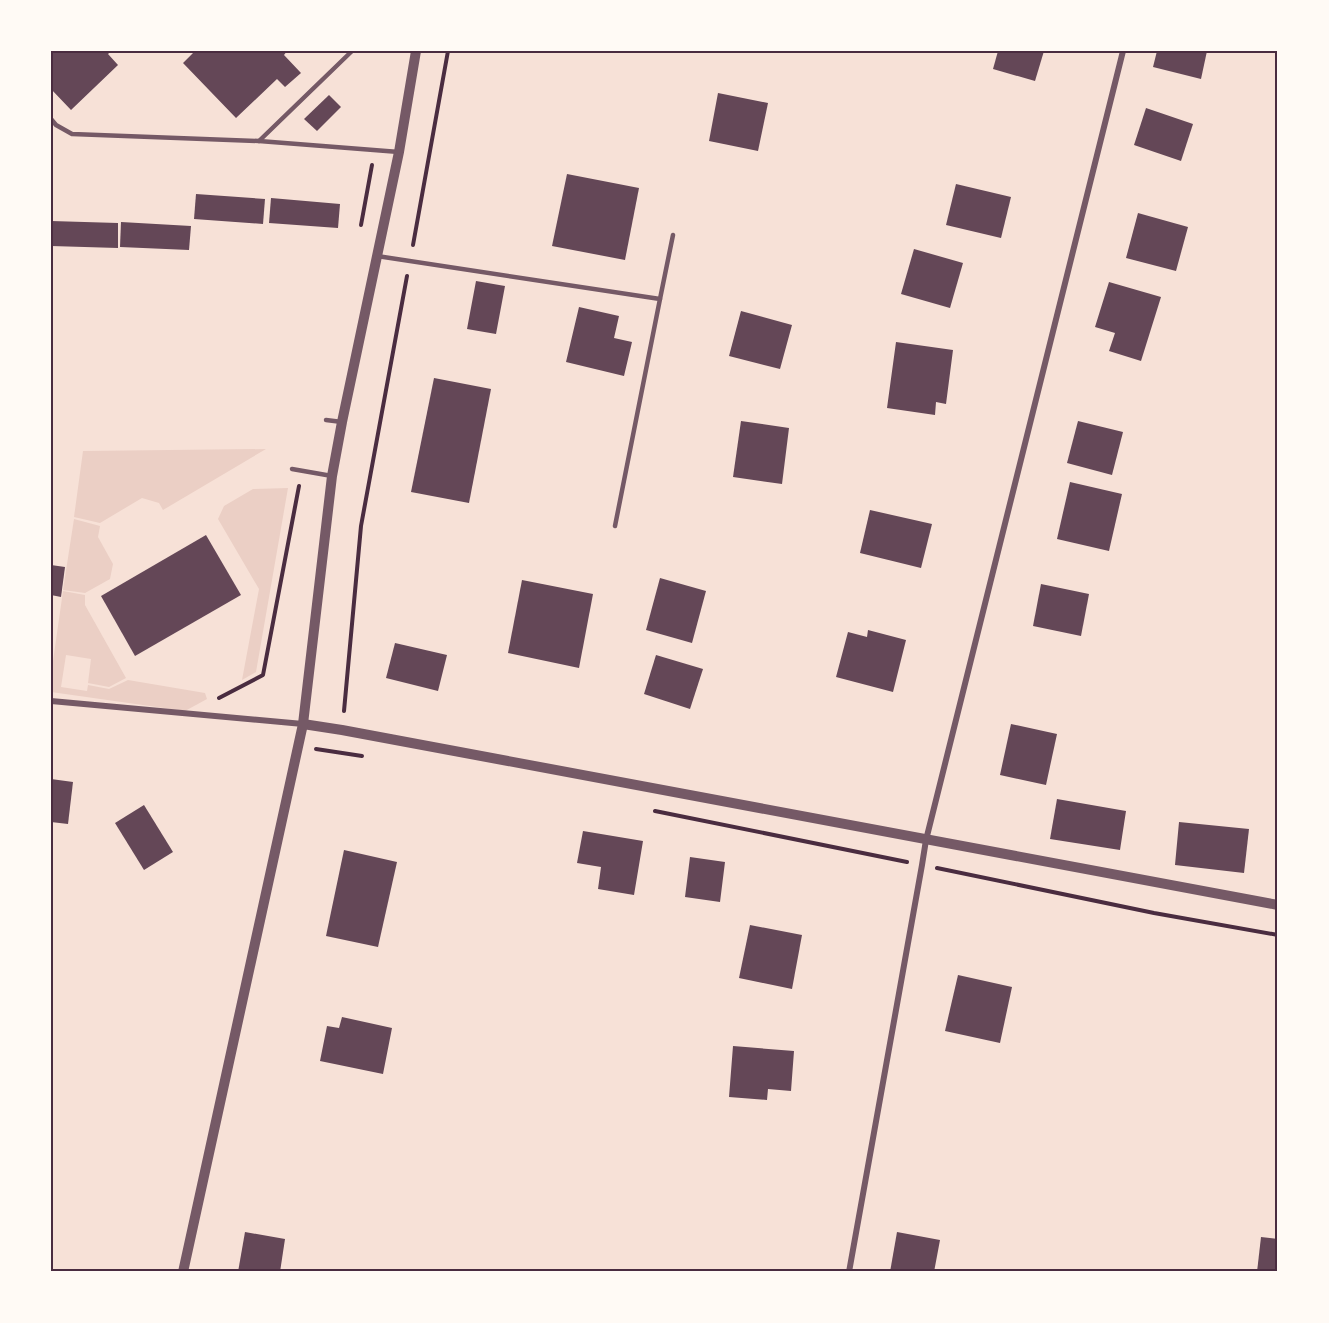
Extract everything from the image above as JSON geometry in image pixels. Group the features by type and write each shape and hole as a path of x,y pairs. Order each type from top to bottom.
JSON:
{"street":[{"path":"183,1272 299,747 332,476 399,152 416,51"},
{"path":"849,1272 926,840 1123,51"},
{"path":"51,701 303,724 342,730 1278,905"}],"lane":[{"path":"259,141 352,51"},
{"path":"51,119 56,125 72,134 259,141 399,152"},
{"path":"615,526 673,235"},
{"path":"377,256 660,298"},
{"path":"326,420 342,422"},
{"path":"292,469 332,476"}],"path":[{"path":"342,730 361,526 448,51"},
{"path":"226,689 228,694"},
{"path":"299,747 366,757"},
{"path":"654,811 1154,914 1278,935"}],"shaded area":[{"path":"266,449 163,510 159,503 142,498 100,523 74,517 83,451"},
{"path":"288,488 256,672 242,680 259,589 218,519 224,506 253,489"},
{"path":"74,519 100,526 98,537 113,564 110,579 85,593 63,590"},
{"path":"63,591 85,595 85,605 126,678 109,687 88,683 91,659 66,655 61,687 87,691 88,685 109,689 128,680 205,693 207,699 185,711 51,692 51,675"}],"building":[{"path":"51,51 111,51 108,54 118,65 71,110 51,89"},
{"path":"191,51 287,51 284,55 301,73 285,87 277,79 236,118 183,63 193,53"},
{"path":"998,51 1044,51 1035,81 993,69"},
{"path":"1157,51 1207,51 1201,79 1153,67"},
{"path":"718,93 768,103 758,151 709,141"},
{"path":"329,95 341,107 317,131 304,119"},
{"path":"1146,108 1193,124 1181,161 1134,145"},
{"path":"567,174 639,188 625,260 552,246"},
{"path":"956,184 1011,197 1001,238 946,225"},
{"path":"196,194 265,199 263,224 194,219"},
{"path":"271,198 340,204 338,228 269,223"},
{"path":"1138,213 1188,227 1176,271 1126,258"},
{"path":"51,221 118,223 118,248 51,246"},
{"path":"121,222 191,226 189,250 120,247"},
{"path":"914,249 963,263 950,308 901,294"},
{"path":"476,281 505,286 496,334 467,329"},
{"path":"1109,282 1161,297 1141,361 1109,351 1115,333 1095,327"},
{"path":"579,307 619,316 614,338 632,342 624,376 566,362"},
{"path":"741,311 792,325 780,369 729,356"},
{"path":"896,342 953,350 946,404 936,402 935,415 887,408"},
{"path":"434,378 491,389 469,503 411,492"},
{"path":"741,421 789,428 782,484 733,477"},
{"path":"1078,421 1123,432 1112,475 1067,463"},
{"path":"1070,482 1122,494 1109,551 1057,539"},
{"path":"870,510 932,524 921,568 860,553"},
{"path":"206,535 241,595 135,656 101,596"},
{"path":"51,565 65,567 61,597 51,595"},
{"path":"660,578 706,591 692,643 646,630"},
{"path":"522,580 593,594 579,668 508,653"},
{"path":"1041,584 1089,594 1081,636 1033,626"},
{"path":"868,630 906,640 893,692 836,677 848,632 867,637"},
{"path":"395,643 447,655 438,691 386,678"},
{"path":"656,655 703,669 690,709 644,694"},
{"path":"1011,724 1057,734 1046,785 1000,775"},
{"path":"51,779 73,782 68,824 51,822"},
{"path":"1057,799 1126,811 1120,850 1050,839"},
{"path":"144,805 173,852 144,870 115,823"},
{"path":"1179,822 1249,829 1244,873 1175,865"},
{"path":"583,831 643,841 634,895 598,889 601,867 577,863"},
{"path":"344,850 397,862 378,947 326,936"},
{"path":"690,857 725,862 720,902 685,897"},
{"path":"750,925 802,935 792,989 739,978"},
{"path":"958,975 1012,987 1000,1043 945,1031"},
{"path":"342,1017 392,1028 383,1074 320,1061 327,1026 339,1028"},
{"path":"733,1046 794,1051 791,1091 768,1089 767,1100 729,1097"},
{"path":"245,1232 285,1239 280,1272 238,1272"},
{"path":"897,1232 940,1240 934,1272 890,1272"},
{"path":"1261,1237 1278,1239 1278,1272 1257,1272"}]}
